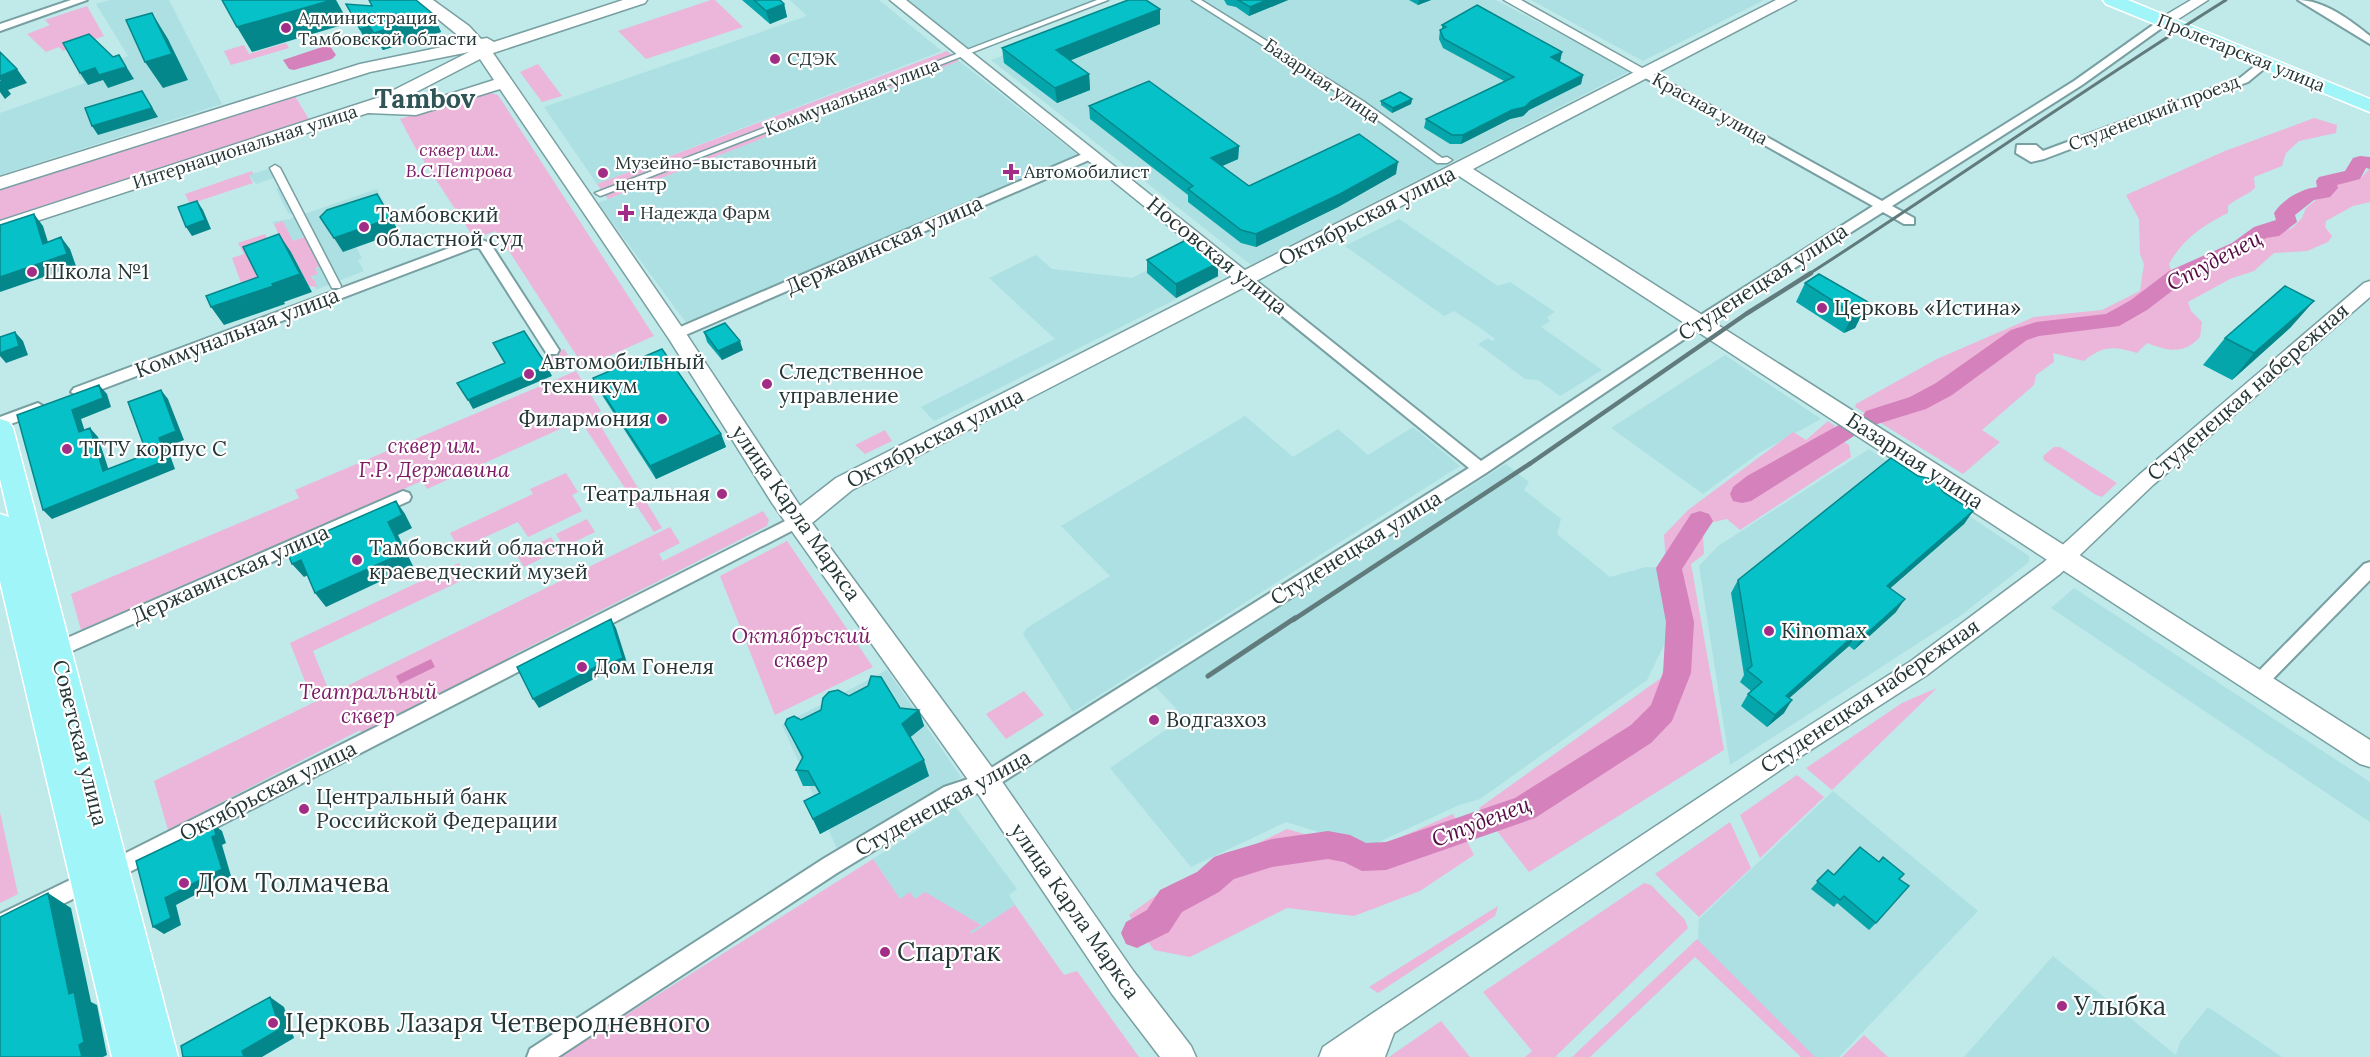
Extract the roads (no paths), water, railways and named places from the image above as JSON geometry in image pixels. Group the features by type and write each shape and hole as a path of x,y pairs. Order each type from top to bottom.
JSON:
{"main road":[{"name":"улица Карла Маркса","path":"423,0 462,29 481,48 676,334 797,521 986,782 1123,982 1180,1057"},
{"name":"Интернациональная улица","path":"0,227 399,96 481,48 619,0"},
{"name":"Интернациональная улица","path":"0,183 366,69 387,63 481,48 639,0"},
{"name":"Октябрьская улица","path":"797,521 844,484 1245,279 1453,164 1644,73 1788,0"},
{"name":"Пролетарская улица","path":"2112,0 2370,106"},
{"path":"387,63 462,29"},
{"path":"366,69 384,67 405,73 409,81 408,86 399,96"},
{"path":"360,110 416,110 504,81"},
{"name":"Базарная улица","path":"1453,164 2370,755"},
{"name":"Советская улица","path":"0,428 57,650 90,881 160,1057"},
{"name":"Советская улица","path":"0,524 90,881 130,1057"}],"street":[{"path":"0,28 82,0"},
{"name":"Носовская улица","path":"897,0 1092,154 1480,469"},
{"name":"Коммунальная улица","path":"600,193 1104,0"},
{"name":"Базарная улица","path":"1196,0 1360,103 1440,160 1453,164"},
{"name":"Красная улица","path":"1511,0 1909,221"},
{"path":"2164,22 2201,0"},
{"path":"2303,0 2348,24 2370,40"},
{"name":"Студенецкая улица","path":"538,1057 830,866 951,793 986,782 1480,469 1699,322 2068,89 2164,22"},
{"name":"Студенецкий проезд","path":"2040,156 2244,80 2265,63"},
{"name":"Державинская улица","path":"676,334 1092,154"},
{"path":"275,168 336,286"},
{"name":"Коммунальная улица","path":"0,423 473,243 485,246 552,350"},
{"name":"Студенецкая набережная","path":"1333,1057 1783,755 1919,668 2063,558 2146,480 2370,286"},
{"name":"Державинская улица","path":"57,650 403,497"},
{"name":"Октябрьская улица","path":"0,925 797,521"},
{"path":"2259,682 2370,569"},
{"path":"1371,1057 1383,1023"}],"waterway":[{"name":"Студенец","path":"1874,417 1918,403 1944,389 2019,335 2036,329 2111,321 2139,305 2177,276 2239,248 2261,232 2272,231 2287,222 2284,213 2309,194 2323,193 2328,188 2326,181 2353,175 2360,162 2370,163"},
{"name":"Студенец","path":"1742,494 1756,483 1846,430"},
{"name":"Студенец","path":"1137,933 1158,921 1171,901 1208,882 1225,867 1272,853 1328,845 1350,849 1362,857 1386,856 1524,808 1641,734 1662,712 1677,673 1680,622 1669,568 1700,521"}],"railway":[{"path":"1809,274 2226,0"},
{"path":"1293,620 1531,463 1746,314 1811,273"},
{"path":"1208,676 1295,618"}],"place":[{"name":"Администрация Тамбовской области","path":"286,28"},
{"name":"СДЭК","path":"775,59"},
{"name":"Автомобилист","path":"1011,172"},
{"name":"Музейно-выставочный центр","path":"603,173"},
{"name":"Надежда Фарм","path":"626,213"},
{"name":"Тамбовский областной суд","path":"364,227"},
{"name":"Школа №1","path":"32,272"},
{"name":"Церковь «Истина»","path":"1822,308"},
{"name":"Автомобильный техникум","path":"529,374"},
{"name":"Следственное управление","path":"767,384"},
{"name":"Филармония","path":"662,419"},
{"name":"ТГТУ корпус С","path":"67,449"},
{"name":"Театральная","path":"722,494"},
{"name":"Тамбовский областной краеведческий музей","path":"357,560"},
{"name":"Kinomax","path":"1769,631"},
{"name":"Дом Гонеля","path":"582,667"},
{"name":"Водгазхоз","path":"1154,720"},
{"name":"Центральный банк Российской Федерации","path":"304,809"},
{"name":"Дом Толмачева","path":"184,883"},
{"name":"Спартак","path":"885,952"},
{"name":"Улыбка","path":"2062,1006"},
{"name":"Церковь Лазаря Четверодневного","path":"273,1023"}],"district":[{"name":"Tambov","path":"425,99"}],"park label":[{"name":"сквер им. В.С.Петрова","path":"459,160"},
{"name":"сквер им. Г.Р. Державина","path":"434,458"},
{"name":"Октябрьский сквер","path":"801,648"},
{"name":"Театральный сквер","path":"368,704"}]}
